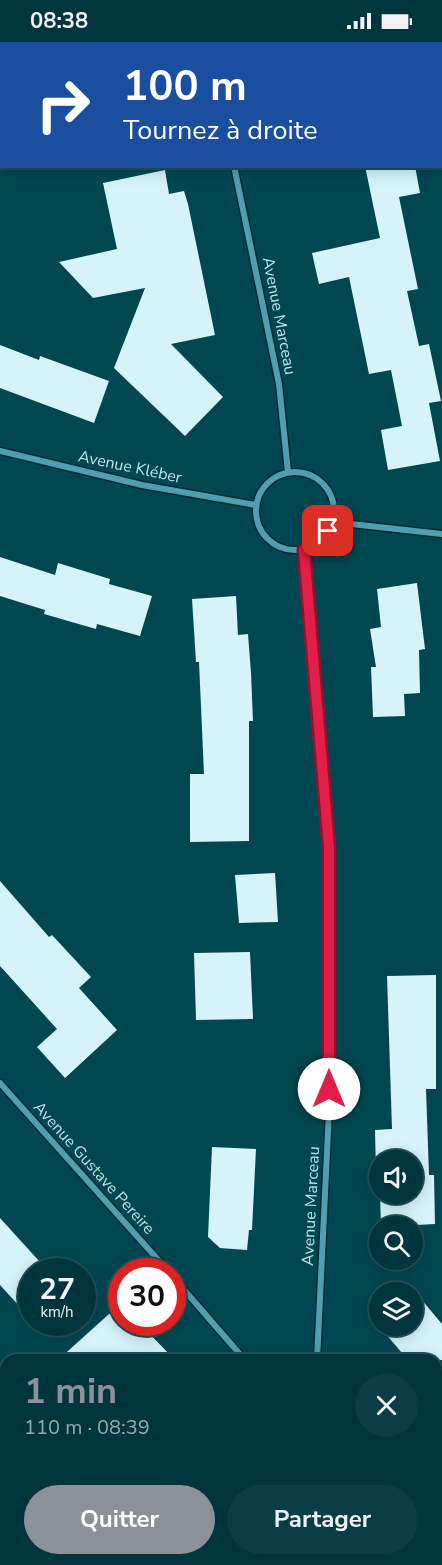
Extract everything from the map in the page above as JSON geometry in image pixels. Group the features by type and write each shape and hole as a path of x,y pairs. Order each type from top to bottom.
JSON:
{"street":[{"name":"Avenue Marceau","path":"234,168 279,384 288,472"},
{"name":"Avenue Kléber","path":"0,450 142,485 256,505"},
{"path":"288,472 304,473 318,479 329,491 334,506 333,522 322,540 304,550 289,550 274,545 262,534 256,520 256,505 262,490 273,478 288,472"},
{"path":"333,522 442,534"},
{"name":"Avenue Marceau","path":"304,550 329,847 329,1111 317,1354"},
{"name":"Avenue Gustave Pereire","path":"0,1083 156,1258"},
{"path":"186,1292 240,1354"}],"building":[{"path":"365,168 415,168 420,193 399,197 418,289 407,291 419,346 429,344 441,401 429,403 440,461 388,470 381,430 402,426 391,370 369,374 349,277 319,284 312,253 380,238"},
{"path":"165,170 169,194 184,191 188,204 215,335 171,344 223,397 185,436 114,368 145,288 93,298 59,262 117,249 103,183"},
{"path":"0,345 39,360 40,356 109,381 94,423 0,388"},
{"path":"0,557 55,575 58,563 110,579 109,584 152,596 140,636 97,624 96,629 44,614 45,610 0,596"},
{"path":"417,583 425,649 419,650 420,693 404,694 405,716 373,717 371,667 376,667 370,629 381,627 377,589"},
{"path":"236,596 238,635 248,634 251,673 253,721 249,721 249,841 190,842 190,774 204,774 199,662 196,662 192,599"},
{"path":"275,873 278,922 239,923 235,875"},
{"path":"0,881 49,937 52,935 91,977 79,988 117,1030 65,1078 37,1047 57,1029 0,966"},
{"path":"250,952 253,1019 196,1020 194,953"},
{"path":"436,975 436,1089 426,1089 429,1175 434,1175 435,1224 423,1225 423,1216 381,1216 380,1204 423,1204 423,1150 375,1150 375,1130 392,1129 387,976"},
{"path":"212,1147 256,1149 252,1230 249,1230 247,1250 220,1248 208,1237"},
{"path":"0,1218 36,1258 18,1258 18,1305 0,1285"},
{"path":"423,1301 442,1324 442,1354 403,1354 388,1336 423,1336"},
{"path":"108,1315 108,1336 152,1336 169,1354 65,1354 85,1336 96,1336 96,1326"}],"route":[{"path":"328,531 322,540 304,550 329,847 329,1089"}]}
